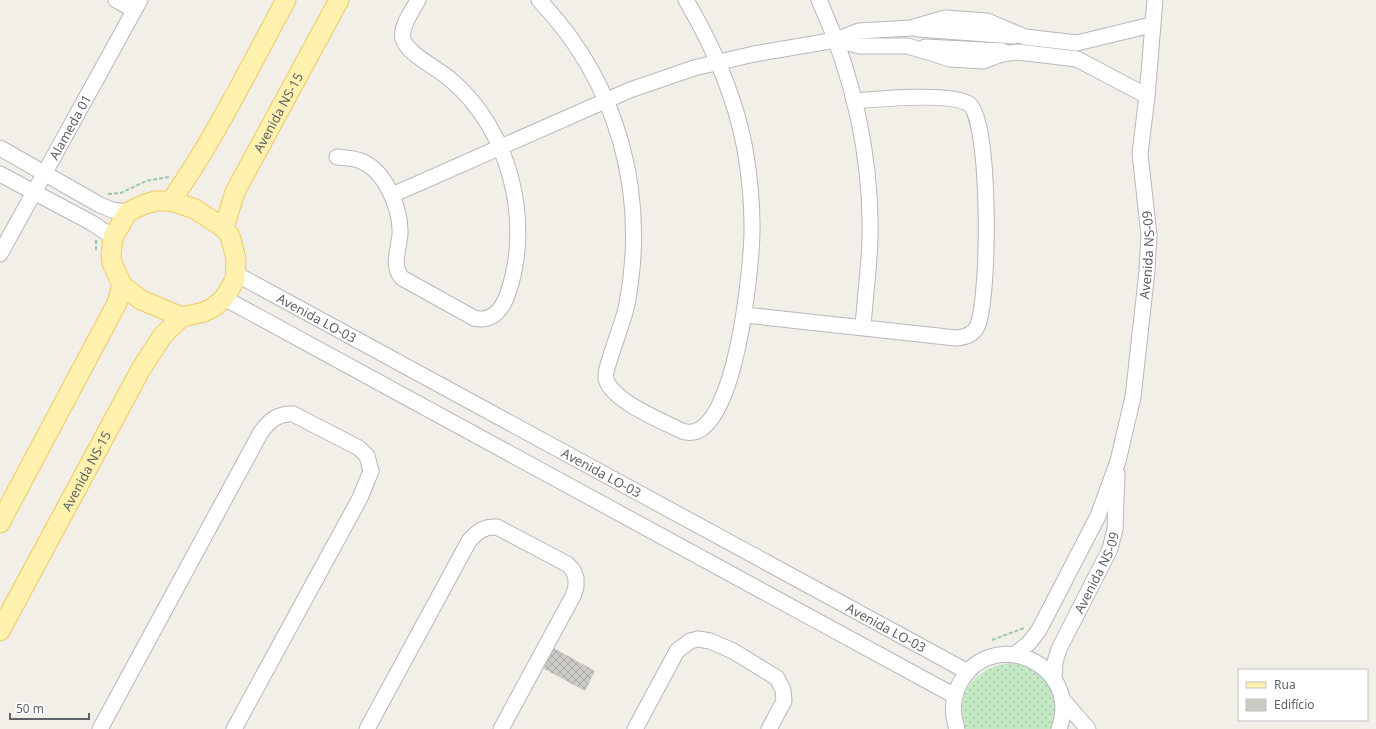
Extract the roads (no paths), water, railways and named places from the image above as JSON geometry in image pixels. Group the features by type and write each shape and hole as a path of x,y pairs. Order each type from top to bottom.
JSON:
{"main road":[{"path":"171,201 192,170 286,0"},
{"name":"Avenida NS-15","path":"224,228 235,192 339,0"},
{"path":"156,201 171,201 195,209 224,228 230,236 236,259 235,280 224,298 214,307 204,312 182,317 141,300 122,285 111,256 113,237 128,212 156,201"},
{"path":"0,523 117,303 122,285"},
{"name":"Avenida NS-15","path":"0,631 141,369 163,335 182,317"}],"street":[{"path":"116,0 137,5"},
{"path":"337,158 355,159 367,164 377,174 392,195 397,209 399,224 396,264 400,276 470,317 481,319 494,316 504,302 510,286 514,267 518,233 513,188 499,147 488,125 468,96 446,76 408,48 402,37 404,28 418,0"},
{"path":"538,0 579,49 605,100 618,131 630,175 634,222 633,260 627,306 618,338 605,372 608,385 624,400 682,432 690,433 700,430 707,425 718,406 734,360 745,315 752,224 749,173 735,109 704,33 686,0"},
{"path":"820,0 836,40 854,101 864,151 870,207 870,246 863,327"},
{"name":"Avenida NS-09","path":"1014,654 1029,643 1039,630 1098,516 1118,461 1132,397 1147,271 1149,235 1140,154 1147,96 1155,0"},
{"name":"Alameda 01","path":"0,254 137,5"},
{"path":"392,195 605,100 651,82 717,62 836,40 859,31 907,29 945,18 987,21 1025,36 1077,43 1152,25"},
{"path":"836,40 860,46 908,46 945,59 983,61 1002,54 1018,52 1075,59 1085,62 1147,96"},
{"path":"1075,59 1077,43"},
{"path":"745,315 956,338 967,336 974,331 980,319 982,309 986,246 986,200 977,116 970,105 958,100 939,98 854,101"},
{"path":"0,148 100,205 112,210 128,212"},
{"path":"0,174 92,223 113,237"},
{"name":"Avenida LO-03","path":"236,274 968,672"},
{"name":"Avenida LO-03","path":"224,298 955,696"},
{"path":"100,729 261,432 272,419 284,414 293,414 359,448 369,459 371,471 362,493 234,729"},
{"name":"Avenida NS-09","path":"1054,680 1055,662 1059,648 1107,558 1113,542 1116,521 1118,461"},
{"path":"367,729 469,541 479,531 492,526 497,527 568,564 573,570 576,583 573,596 501,729"},
{"path":"635,729 677,652 684,645 698,639 710,641 733,651 777,678 784,693 784,701 769,729"},
{"path":"958,729 954,713 955,696 958,686 968,672 987,658 1014,654 1029,658 1039,664 1054,680 1062,699 1088,729"},
{"path":"1059,729 1063,716 1062,699"}]}
